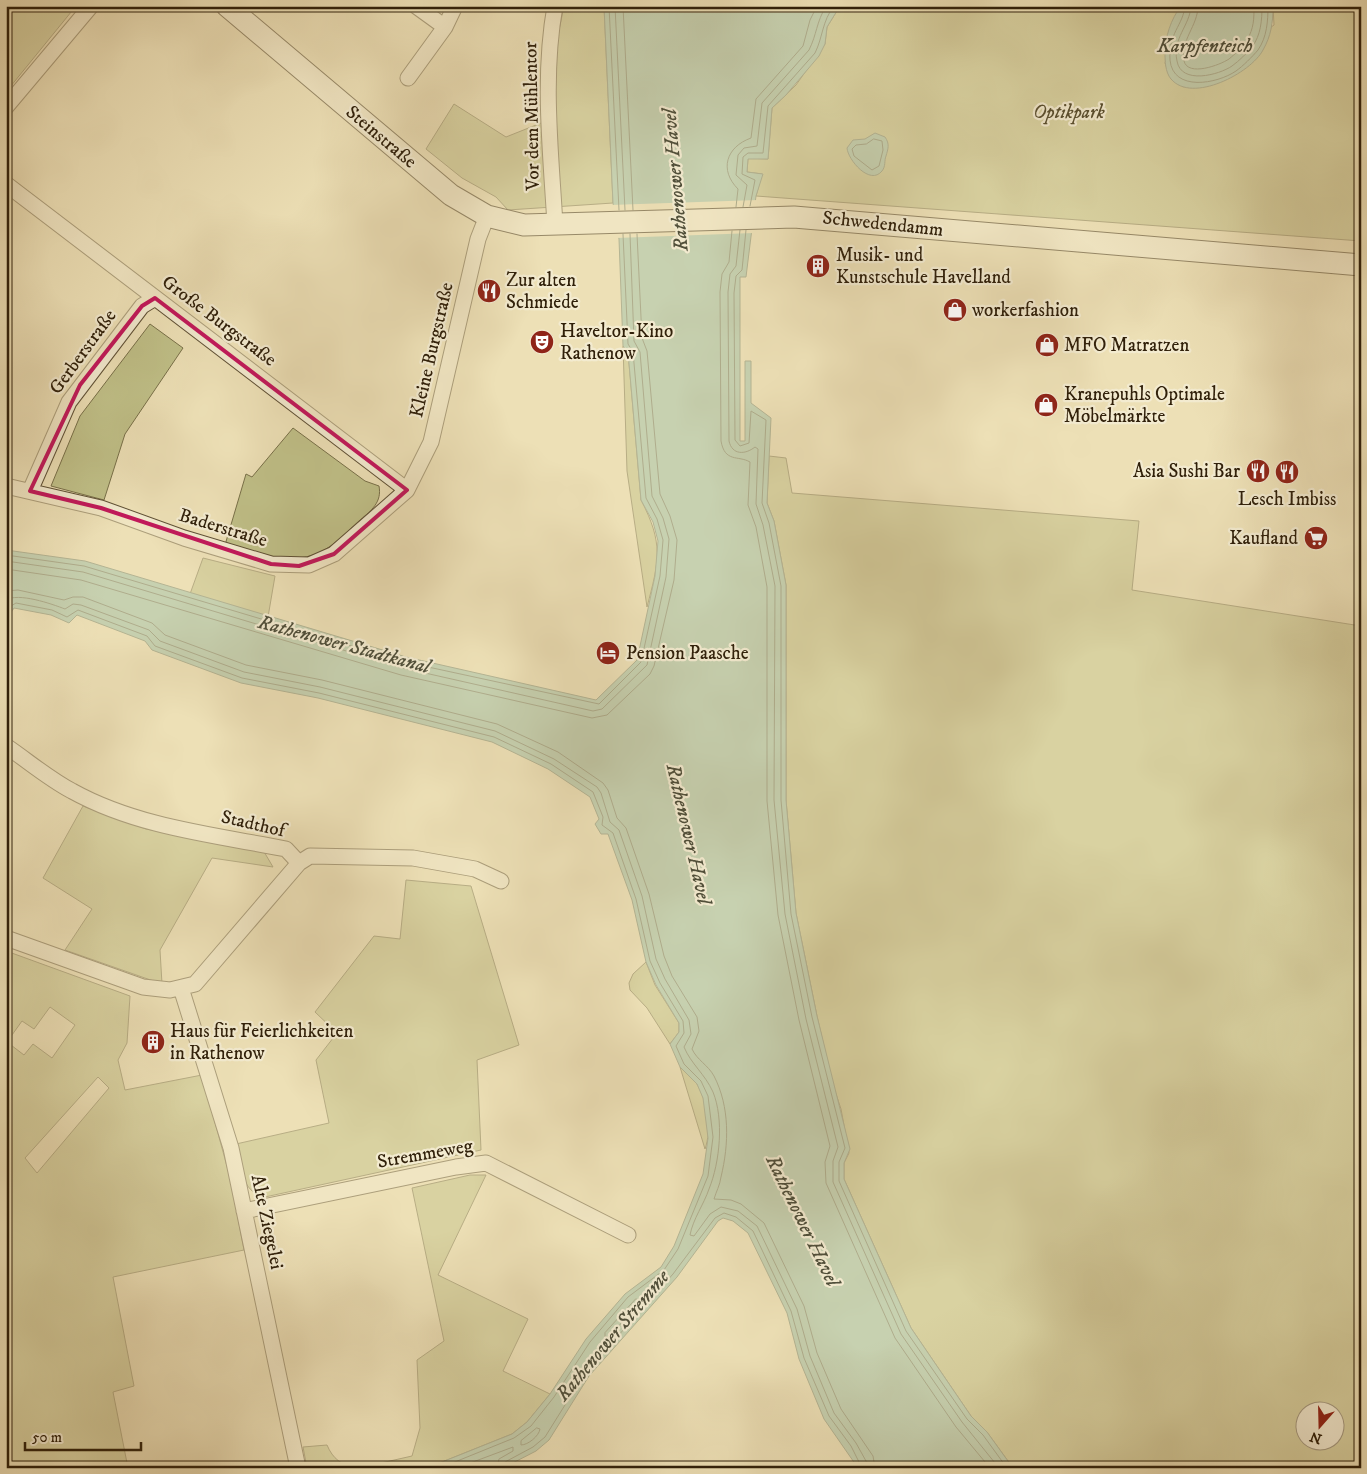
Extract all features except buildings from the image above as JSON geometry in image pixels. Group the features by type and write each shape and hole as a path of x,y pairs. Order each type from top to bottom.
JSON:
{"main road":[{"name":"Steinstraße","path":"227,6 461,203 487,216 524,225 555,225"},
{"name":"Schwedendamm","path":"555,225 772,216 825,218 1001,236 1361,265"}],"street":[{"path":"6,107 91,6"},
{"path":"416,6 445,27"},
{"path":"408,78 445,27 455,6"},
{"name":"Vor dem Mühlentor","path":"555,6 550,34 548,116 555,225"},
{"name":"Große Burgstraße","path":"6,184 407,490"},
{"name":"Kleine Burgstraße","path":"407,490 431,442 478,240 487,216"},
{"name":"Gerberstraße","path":"30,491 62,417 76,391 142,306 155,298"},
{"name":"Baderstraße","path":"6,486 101,508 184,538 271,564 299,566 320,562 334,554 407,490"},
{"name":"Stadthof","path":"6,746 72,791 120,812 148,821 286,849 299,863 310,856 322,855 413,858 475,868 500,881"},
{"path":"6,938 143,987 158,990 181,988 196,984 299,863"},
{"name":"Alte Ziegelei","path":"181,988 231,1148 298,1468"},
{"name":"Stremmeweg","path":"244,1210 456,1167 486,1164 628,1236"}],"highlighted area":[{"path":"155,298 407,490 334,554 299,566 271,564 101,508 30,491 80,385 142,306"}],"green space":[{"path":"6,6 76,6 6,92"},
{"path":"564,6 604,6 613,203 508,210 496,197 462,178 426,149 454,104 506,137 551,119 557,40"},
{"name":"Optikpark","path":"840,6 1181,6 1165,63 1171,79 1184,87 1274,25 1273,6 1361,6 1361,241 756,196 762,174 747,172 748,158 768,159 772,108 796,85 825,44 827,27"},
{"path":"150,324 183,348 125,434 104,500 51,486 80,416"},
{"path":"623,346 628,352 641,500 656,541 656,565 647,607 627,471"},
{"path":"293,428 365,481 379,486 379,497 375,505 336,542 319,553 306,557 279,558 225,545 246,474 252,477"},
{"path":"769,456 786,458 792,493 1139,521 1132,590 1361,626 1361,1468 1013,1468 987,1432 971,1416 911,1328 844,1179 844,1163 849,1153 841,1109 833,1085 817,1016 796,913 786,800 786,585 774,521 767,503"},
{"path":"203,558 275,576 268,617 190,594"},
{"path":"83,806 146,829 263,850 273,867 212,858 160,950 162,984 65,950 92,909 43,878"},
{"path":"406,880 471,886 519,1045 477,1060 481,1150 265,1197 257,1194 246,1184 236,1144 329,1123 316,1060 337,1033 315,1012 374,936 400,939"},
{"path":"9,952 130,996 127,1043 118,1060 125,1090 202,1075 231,1181 244,1250 113,1277 134,1386 113,1392 128,1468 6,1468 6,958","holes":["50,1007 75,1025 52,1058 33,1044 24,1055 7,1042 22,1021 34,1029","98,1077 109,1088 37,1173 25,1158"]},
{"path":"646,962 655,985 679,1023 679,1032 670,1044 647,1008 630,990 629,983 633,974"},
{"path":"680,1067 695,1081 701,1091 706,1107 708,1133 705,1149"},
{"path":"470,1175 486,1175 438,1275 528,1319 503,1371 550,1394 527,1422 512,1434 427,1468 359,1468 412,1456 420,1428 417,1360 444,1341 412,1188"},
{"path":"327,1445 338,1461 357,1468 307,1468 303,1447"}],"water":[{"path":"604,6 840,6 827,27 825,44 819,56 786,95 772,108 768,159 748,159 747,172 763,174 756,196 746,277 740,277 740,441 745,441 745,361 751,361 751,403 771,418 767,503 774,521 786,585 786,800 796,913 817,1016 850,1149 844,1163 844,1179 911,1328 971,1416 987,1432 1013,1468 858,1468 824,1419 799,1359 787,1313 748,1233 733,1221 723,1218 718,1221 677,1277 589,1376 549,1440 536,1451 503,1468 427,1468 512,1434 527,1422 550,1394 586,1339 625,1294 661,1267 674,1246 703,1174 708,1138 703,1098 697,1084 680,1067 670,1044 679,1032 679,1023 656,985 646,962 632,900 608,834 601,834 595,824 599,819 590,797 548,769 492,742 318,698 241,683 152,650 145,641 77,615 69,623 51,615 14,608 10,614 6,613 6,550 85,561 406,657 596,700 637,660 655,576 658,541 653,522 641,500 628,352 623,346 619,239 613,203"},
{"name":"Karpfenteich","path":"1181,6 1273,6 1272,24 1268,40 1256,59 1247,68 1234,76 1206,87 1180,86 1169,76 1165,53 1169,28"},
{"path":"875,133 885,137 888,146 882,171 877,175 872,175 860,170 855,165 847,148 853,140 865,139"}],"pier":[{"path":"758,200 754,233 616,238 610,205"}],"place":[{"name":"Musik- und Kunstschule Havelland","path":"818,266"},
{"name":"Zur alten Schmiede","path":"489,291"},
{"name":"workerfashion","path":"955,310"},
{"name":"Haveltor-Kino Rathenow","path":"542,342"},
{"name":"MFO Matratzen","path":"1047,345"},
{"name":"Kranepuhls Optimale Möbelmärkte","path":"1046,405"},
{"name":"Asia Sushi Bar","path":"1258,471"},
{"name":"Lesch Imbiss","path":"1287,472"},
{"name":"Kaufland","path":"1316,538"},
{"name":"Pension Paasche","path":"608,653"},
{"name":"Haus für Feierlichkeiten in Rathenow","path":"153,1042"}],"water label":[{"name":"Rathenower Havel","path":"676,180"},
{"name":"Rathenower Stadtkanal","path":"344,645"},
{"name":"Rathenower Havel","path":"688,834"},
{"name":"Rathenower Havel","path":"802,1221"},
{"name":"Rathenower Stremme","path":"613,1336"}]}
